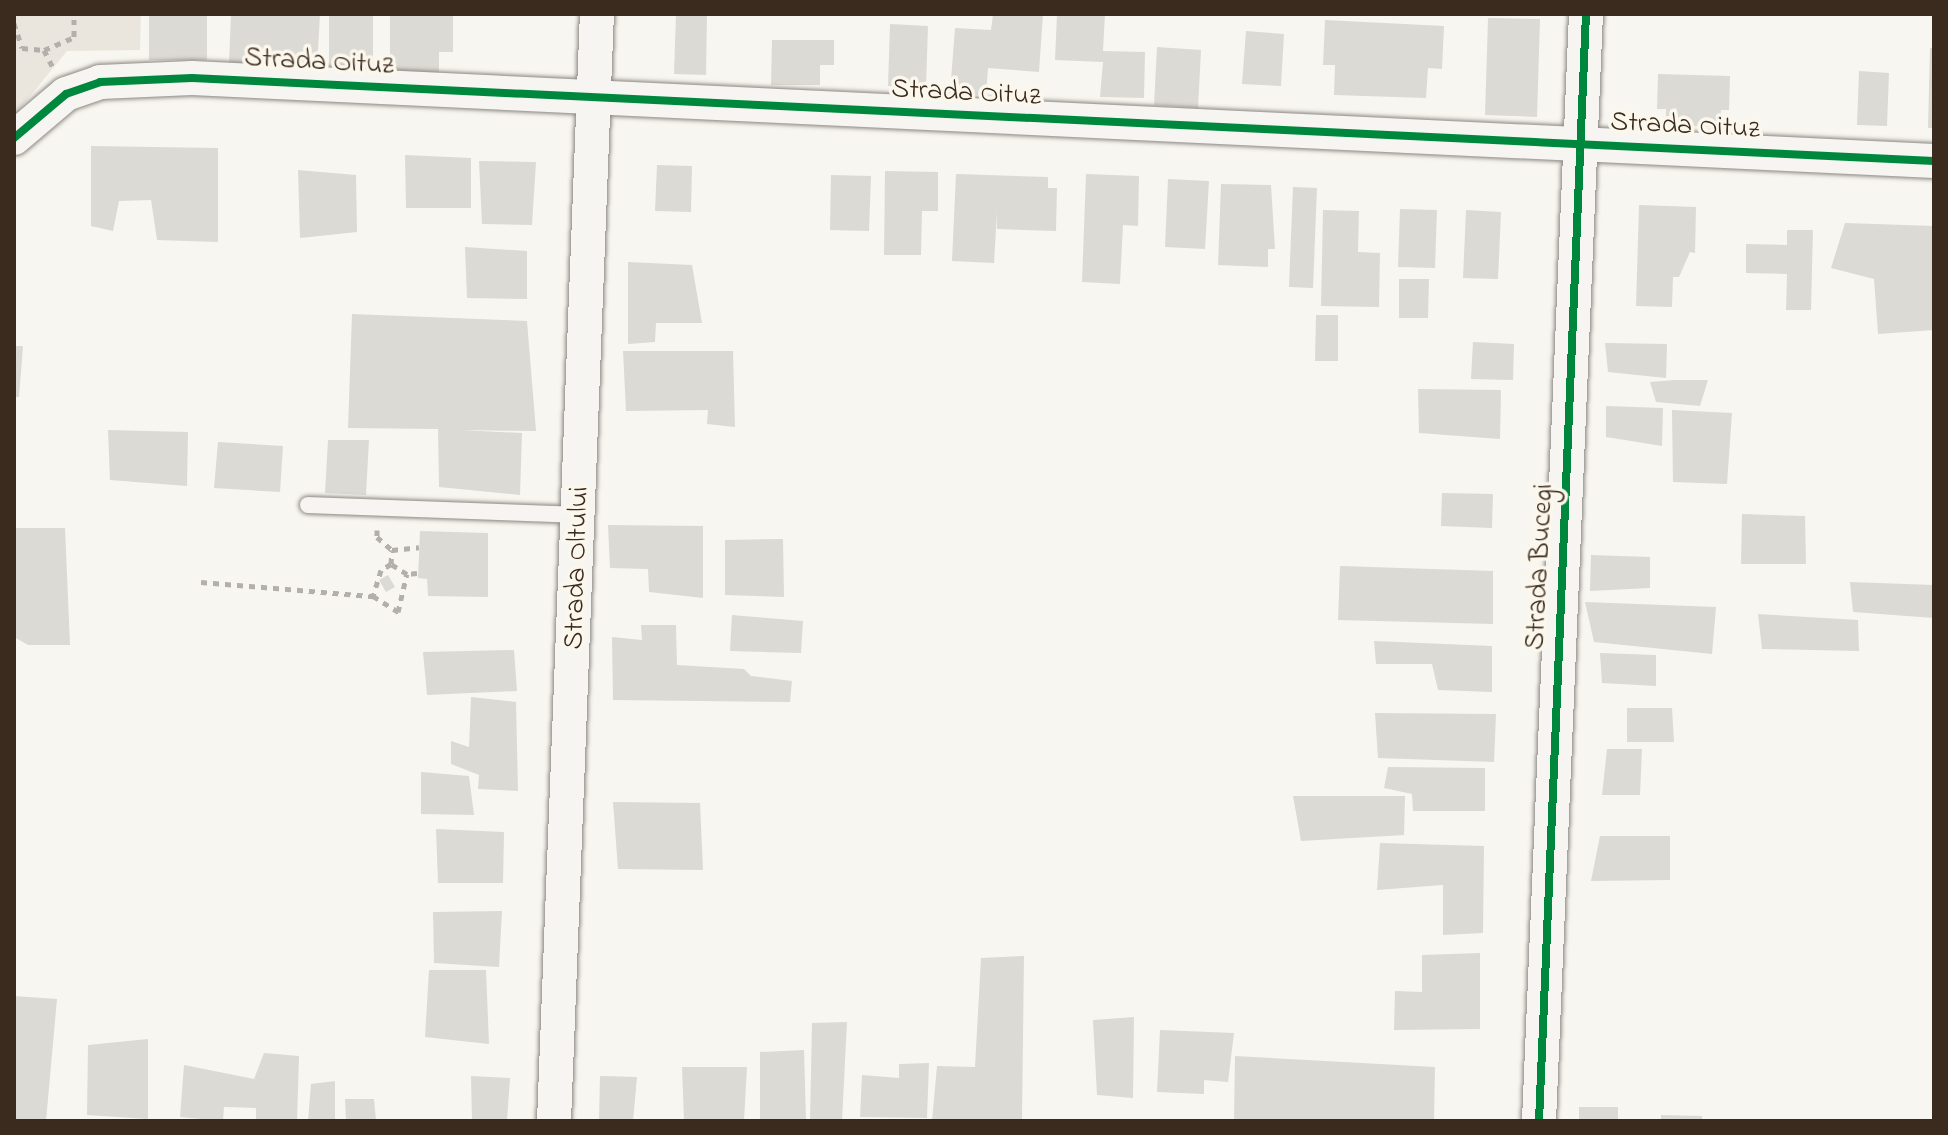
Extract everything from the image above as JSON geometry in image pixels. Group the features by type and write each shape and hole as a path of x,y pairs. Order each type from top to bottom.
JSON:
{"street":[{"name":"Strada Oltului","path":"554,1121 580,515 597,14"},
{"name":"Strada Bucegi","path":"1539,1121 1586,14"},
{"name":"Strada Oituz","path":"14,138 66,94 100,82 192,78 1934,161"}],"lane":[{"path":"308,505 580,515"}],"path":[{"path":"14,47 44,50 74,37 74,14"},
{"path":"14,23 22,48"},
{"path":"44,50 66,94"},
{"path":"391,564 392,550 419,547"},
{"path":"391,564 407,574 417,573"},
{"path":"373,596 381,570 391,564"},
{"path":"201,582 373,596 400,613 407,574"}],"shaded area":[{"path":"14,14 141,14 140,50 67,51 14,116"}],"building":[{"path":"149,14 207,14 207,60 149,60"},
{"path":"231,14 320,14 317,69 229,64"},
{"path":"329,14 373,14 373,70 329,70"},
{"path":"390,14 453,14 453,52 439,52 439,83 390,83"},
{"path":"676,14 707,14 706,75 674,74"},
{"path":"993,14 1043,14 1039,72 988,68 986,95 950,93 955,28 991,30"},
{"path":"1057,14 1105,14 1103,51 1145,52 1144,98 1100,97 1103,62 1055,60"},
{"path":"1488,18 1540,19 1537,117 1485,115"},
{"path":"1325,20 1444,26 1442,69 1428,68 1426,98 1334,95 1335,65 1323,65"},
{"path":"890,24 928,26 926,88 888,86"},
{"path":"1246,31 1284,34 1281,86 1242,84"},
{"path":"772,40 834,40 834,65 820,65 820,85 771,85"},
{"path":"1157,47 1201,50 1198,108 1154,105"},
{"path":"1930,48 1934,48 1934,128 1928,128"},
{"path":"1859,71 1889,73 1887,126 1857,125"},
{"path":"1658,74 1730,76 1729,110 1721,110 1720,127 1666,125 1666,109 1657,109"},
{"path":"91,146 218,148 218,242 157,240 151,200 119,201 113,231 91,226"},
{"path":"405,155 471,158 471,208 406,208"},
{"path":"479,161 536,162 532,225 482,224"},
{"path":"657,165 692,166 691,212 655,211"},
{"path":"298,170 356,175 357,232 300,238"},
{"path":"885,171 938,172 938,211 922,211 921,255 884,255"},
{"path":"956,174 1048,177 1048,188 1057,188 1056,231 997,229 997,212 994,263 952,261"},
{"path":"1086,174 1139,176 1138,226 1123,225 1120,284 1082,282"},
{"path":"831,175 871,176 869,231 830,230"},
{"path":"1168,179 1209,181 1205,249 1165,247"},
{"path":"1221,184 1271,185 1275,249 1268,249 1268,267 1218,265"},
{"path":"1293,187 1317,188 1313,288 1289,287"},
{"path":"1639,205 1696,207 1695,253 1690,252 1679,277 1673,277 1672,307 1636,306"},
{"path":"1400,209 1437,210 1435,268 1398,267"},
{"path":"1323,210 1359,211 1358,252 1380,253 1379,307 1321,306"},
{"path":"1466,210 1501,212 1498,279 1463,278"},
{"path":"1845,223 1934,226 1934,330 1878,334 1874,279 1831,268"},
{"path":"1787,230 1813,230 1811,310 1786,310 1787,274 1746,273 1746,244 1787,245"},
{"path":"465,247 527,251 527,299 467,298"},
{"path":"628,262 692,265 702,323 656,323 655,342 628,344"},
{"path":"1399,279 1429,279 1428,318 1399,318"},
{"path":"352,314 527,321 536,431 459,430 522,433 520,495 439,487 438,429 348,428"},
{"path":"1316,315 1338,315 1338,361 1315,361"},
{"path":"1473,342 1514,344 1513,380 1471,379"},
{"path":"1605,343 1667,344 1666,378 1608,372"},
{"path":"14,346 23,346 19,397 14,397"},
{"path":"623,351 733,351 735,427 707,424 708,410 626,411"},
{"path":"1708,380 1700,406 1656,402 1650,382"},
{"path":"1418,389 1501,390 1500,439 1419,433"},
{"path":"1606,406 1663,408 1662,446 1606,437"},
{"path":"1672,410 1732,413 1727,484 1673,482"},
{"path":"108,430 188,432 187,486 110,480"},
{"path":"328,440 369,440 366,495 325,493"},
{"path":"218,442 283,446 280,492 214,488"},
{"path":"1442,493 1493,494 1492,528 1441,526"},
{"path":"1742,514 1805,516 1806,564 1741,564"},
{"path":"608,525 703,526 703,598 649,592 648,569 610,568"},
{"path":"14,528 65,528 70,645 28,645 14,637"},
{"path":"420,531 488,533 488,597 428,596 427,579 418,578"},
{"path":"783,539 784,597 725,595 725,540"},
{"path":"1591,555 1650,557 1650,588 1590,591"},
{"path":"1340,566 1493,571 1493,624 1338,620"},
{"path":"388,575 395,587 386,592 379,580"},
{"path":"1850,582 1934,585 1934,618 1853,612"},
{"path":"1585,602 1716,607 1712,654 1594,642"},
{"path":"1758,614 1858,620 1859,651 1762,649"},
{"path":"732,615 803,621 801,653 730,651"},
{"path":"641,625 676,625 677,665 744,669 751,676 792,681 790,702 613,700 612,637 642,640"},
{"path":"1374,641 1492,646 1492,692 1438,690 1432,664 1376,664"},
{"path":"514,650 517,691 427,695 423,652"},
{"path":"1600,653 1656,655 1656,686 1602,683"},
{"path":"471,697 516,702 518,791 478,789 479,775 451,764 451,741 469,747"},
{"path":"1627,708 1672,708 1674,742 1627,742"},
{"path":"1375,713 1496,714 1494,762 1378,758"},
{"path":"1607,749 1642,749 1640,795 1602,795"},
{"path":"1388,767 1485,768 1485,811 1413,811 1412,794 1384,788"},
{"path":"421,772 469,776 474,815 421,814"},
{"path":"1293,796 1405,796 1404,835 1301,841"},
{"path":"613,802 700,803 703,870 618,869"},
{"path":"436,829 504,832 503,883 438,883"},
{"path":"1600,836 1670,836 1670,880 1591,881"},
{"path":"1380,843 1484,846 1483,933 1443,935 1443,885 1377,890"},
{"path":"502,911 499,967 434,963 433,912"},
{"path":"1480,953 1480,1029 1394,1030 1395,991 1422,992 1422,955"},
{"path":"1024,956 1022,1121 932,1121 937,1066 975,1067 981,958"},
{"path":"429,970 486,970 489,1044 425,1037"},
{"path":"14,996 57,999 46,1121 14,1121"},
{"path":"1134,1017 1133,1098 1097,1095 1093,1020"},
{"path":"847,1022 842,1121 810,1121 812,1023"},
{"path":"1160,1030 1234,1033 1228,1082 1204,1080 1204,1094 1157,1092"},
{"path":"148,1039 148,1119 87,1115 88,1045"},
{"path":"804,1050 806,1121 760,1121 760,1052"},
{"path":"264,1053 299,1056 297,1121 256,1121 256,1108 224,1107 223,1121 180,1117 184,1065 254,1079"},
{"path":"1235,1056 1435,1067 1434,1121 1234,1121"},
{"path":"929,1063 927,1118 860,1117 862,1075 899,1078 899,1064"},
{"path":"682,1067 747,1067 744,1121 684,1121"},
{"path":"471,1076 510,1078 507,1121 472,1121"},
{"path":"600,1076 637,1077 633,1121 599,1121"},
{"path":"335,1081 335,1121 308,1121 311,1084"},
{"path":"345,1099 374,1099 376,1121 346,1121"},
{"path":"1579,1107 1618,1107 1618,1121 1579,1121"},
{"path":"1661,1115 1702,1116 1702,1121 1661,1121"}],"cycle path":[{"path":"1539,1121 1586,14"},
{"path":"14,138 66,94 100,82 192,78 1934,161"}]}
